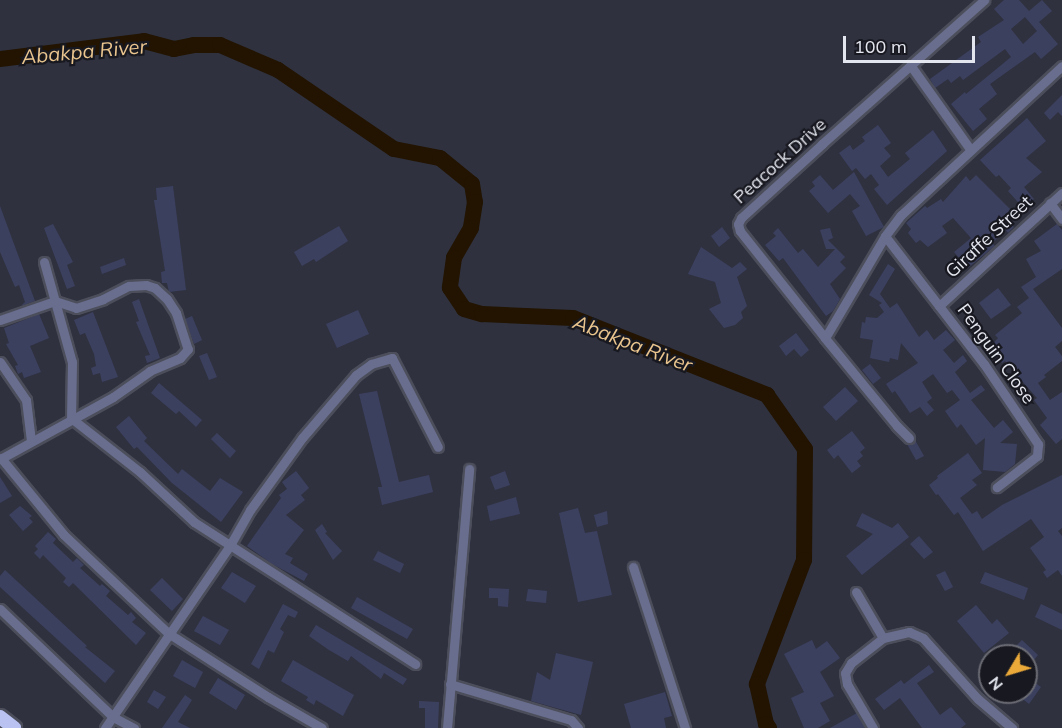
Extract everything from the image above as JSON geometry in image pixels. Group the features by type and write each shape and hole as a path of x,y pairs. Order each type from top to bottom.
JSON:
{"highway":[{"path":"0,717 14,728"}],"street":[{"name":"Peacock Drive","path":"909,438 825,338 740,231 738,224 741,218 813,152 984,0"},
{"path":"911,66 970,149"},
{"path":"825,338 885,236 901,214 1062,66"},
{"name":"Giraffe Street","path":"939,306 1062,193"},
{"path":"1050,203 1062,219"},
{"name":"Penguin Close","path":"885,236 1019,413 1039,448 1037,456 1031,462 997,487"},
{"path":"44,262 72,362 71,418"},
{"path":"0,320 55,301 76,308 103,299 129,286 155,288 176,313 188,342 188,349 180,358 150,371 113,397 0,458 64,536 168,633 268,697 322,728"},
{"path":"105,728 229,547 250,510 302,438 356,375 371,364 388,357 397,363 438,447"},
{"path":"0,362 26,400 31,441"},
{"path":"71,418 140,472 194,522 229,547 415,664"},
{"path":"447,728 469,469"},
{"path":"633,567 685,728"},
{"path":"856,592 884,638"},
{"path":"0,609 113,717 134,728"},
{"path":"873,728 847,684 845,674 851,663 884,638 909,633 923,638 978,699 1012,728"},
{"path":"450,684 571,720 578,728"}],"building":[{"path":"1004,0 1019,0 1029,11 1042,0 1052,11 1039,22 1058,44 1041,59 1035,52 990,84 997,94 979,109 987,119 973,131 951,104 1011,57 1005,49 963,80 960,76 951,83 948,79 935,88 930,79 981,42 978,37 1004,20 994,9","holes":["1025,17 1037,31 1023,44 1011,29"]},
{"path":"1062,95 1062,116 1058,112 1050,120 1044,113"},
{"path":"1027,118 1046,141 1026,158 1042,172 1024,187 1034,199 1023,208 1008,191 1011,188 999,175 996,177 980,160"},
{"path":"878,125 891,143 884,148 891,156 880,166 888,177 910,159 905,153 933,130 947,151 887,205 874,189 879,185 871,174 865,179 856,168 852,171 839,153 850,145 853,150 865,141 862,137"},
{"path":"854,172 884,227 866,236 852,211 860,206 850,194 828,213 809,191 815,186 812,182 820,175 833,190"},
{"path":"976,175 1015,214 1008,222 1014,227 1008,233 1006,230 992,243 995,246 968,268 954,252 971,238 953,218 942,226 947,233 928,247 920,240 916,243 908,233 911,229 906,223 925,206 927,208 941,199 943,202 966,176 970,181"},
{"path":"173,186 186,290 169,292 167,283 162,283 161,272 165,271 154,200 157,200 156,188"},
{"path":"0,206 35,301 21,306 25,302 19,285 15,287 0,252"},
{"path":"53,224 73,262 67,265 75,286 67,289 44,228"},
{"path":"1057,224 1062,230 1062,269 1033,289 1062,328 1062,341 1055,347 1062,356 1062,361 1044,375 1046,377 1038,383 1050,400 1062,392 1062,439 1056,444 1040,425 1047,418 1034,400 1037,398 1022,381 1017,385 1011,378 1016,374 989,348 998,338 995,335 1022,313 1017,307 1029,298 1021,287 1036,277 1026,259 1041,251 1034,241"},
{"path":"339,226 348,241 316,262 314,259 302,266 294,252"},
{"path":"722,227 730,238 719,247 711,236"},
{"path":"778,228 798,253 803,249 818,267 835,249 826,249 820,230 830,228 833,238 828,240 845,257 840,262 846,268 830,284 840,299 833,311 826,316 783,258 779,261 765,245 776,236 773,233"},
{"path":"701,247 732,268 740,262 747,269 737,277 747,306 741,312 743,318 735,325 724,328 709,309 721,303 715,282 688,274"},
{"path":"124,258 126,265 102,274 100,267"},
{"path":"888,264 895,269 880,294 890,308 897,303 919,337 927,330 934,340 946,330 955,340 943,350 954,363 963,355 967,361 955,372 970,393 981,385 985,390 971,400 994,428 1003,420 1013,432 1000,443 1017,444 1015,464 1005,472 983,470 985,438 976,445 961,424 957,428 945,411 960,400 952,390 947,393 933,374 922,382 932,398 927,402 934,410 927,416 920,407 910,413 895,391 892,393 886,384 918,363 901,343 898,360 890,358 889,362 870,358 873,340 860,338 862,322 865,323 866,317 877,318 884,312 879,305 882,303 869,295"},
{"path":"998,288 1011,305 991,319 979,303"},
{"path":"139,299 160,358 147,363 145,356 150,355 136,322 139,321 132,302"},
{"path":"358,310 369,334 337,348 326,324"},
{"path":"93,312 118,377 102,382 100,373 93,375 91,368 96,366 94,354 85,333 80,335 74,320"},
{"path":"39,314 49,338 30,346 41,372 24,378 22,372 18,374 15,366 18,365 6,344 9,343 4,328"},
{"path":"192,316 202,340 194,344 185,319"},
{"path":"796,333 809,350 801,357 794,349 786,356 779,346"},
{"path":"207,353 217,377 209,380 199,356"},
{"path":"870,364 881,378 873,384 862,370"},
{"path":"159,383 202,420 196,427 179,411 176,414 151,393"},
{"path":"845,387 858,401 836,421 823,407"},
{"path":"377,391 399,482 429,475 433,492 382,505 378,487 382,487 359,394"},
{"path":"129,416 147,438 144,441 178,474 182,469 210,491 220,478 243,492 221,522 172,483 137,447 134,449 116,427"},
{"path":"852,431 865,448 860,452 863,456 857,461 861,466 852,473 838,455 834,459 827,450"},
{"path":"217,433 236,451 230,458 211,439"},
{"path":"915,440 924,456 916,460 907,444"},
{"path":"968,453 982,473 972,480 977,485 960,498 972,514 977,511 982,519 1002,505 1062,475 1062,528 1058,531 1062,536 1062,576 1058,570 1047,578 1043,572 1046,570 1030,548 1044,537 1031,519 983,551 958,512 954,515 938,494 936,495 929,485 938,478 937,476"},
{"path":"296,471 309,488 301,495 305,500 286,515 304,530 285,554 293,558 290,563 308,574 304,581 272,564 247,546 281,498 279,495 287,489 282,482"},
{"path":"505,471 510,485 495,490 490,477"},
{"path":"0,477 12,496 0,503"},
{"path":"516,497 520,514 490,521 487,506"},
{"path":"20,506 32,516 29,518 33,522 23,531 9,515"},
{"path":"578,508 585,533 597,531 612,595 578,602 559,513"},
{"path":"607,511 608,524 597,527 594,515"},
{"path":"862,513 892,528 898,523 909,537 862,575 846,556 873,534 856,526"},
{"path":"322,524 327,532 325,533 342,551 333,560 315,530"},
{"path":"48,532 56,539 53,543 73,562 77,558 84,565 80,568 100,586 102,584 110,591 106,596 128,615 131,612 136,618 132,622 146,633 136,645 73,583 69,587 63,582 66,578 43,555 40,559 34,553 38,549 35,546"},
{"path":"919,536 933,552 924,559 910,544"},
{"path":"378,551 404,564 400,573 373,560"},
{"path":"5,570 87,646 85,647 115,671 105,683 0,587 0,576"},
{"path":"945,571 953,587 945,591 936,575"},
{"path":"232,572 256,586 245,603 221,588"},
{"path":"985,572 1028,588 1024,600 980,583"},
{"path":"162,578 183,599 172,611 150,590"},
{"path":"489,588 509,589 508,607 498,606 498,598 489,598"},
{"path":"528,589 547,591 546,603 526,601"},
{"path":"357,597 413,629 407,639 351,608"},
{"path":"283,604 298,612 295,618 288,615 280,629 284,632 274,653 268,650 259,669 251,664"},
{"path":"1041,604 1062,614 1062,630 1035,617"},
{"path":"976,605 992,624 997,619 1009,633 995,644 978,644 978,646 957,621"},
{"path":"203,616 229,630 220,645 194,631"},
{"path":"316,625 407,679 403,685 384,673 381,679 351,656 348,661 329,650 309,636"},
{"path":"812,640 816,649 827,641 840,658 820,672 834,696 820,703 830,721 818,728 804,728 791,698 804,692 784,654"},
{"path":"556,653 593,662 581,715 531,701 537,672 550,680"},
{"path":"182,660 203,672 195,688 173,676"},
{"path":"293,660 354,695 343,716 316,700 314,705 306,700 308,697 281,681"},
{"path":"929,665 934,672 917,683 940,715 951,707 966,724 961,728 922,728 900,698 884,710 875,699 901,680 904,684"},
{"path":"218,678 245,695 236,710 209,693"},
{"path":"154,690 166,697 158,709 147,702"},
{"path":"665,692 672,716 664,718 666,728 631,728 624,704"},
{"path":"185,695 192,700 178,722 190,728 162,728"},
{"path":"419,701 439,702 438,728 425,728 425,708 419,708"},
{"path":"857,713 865,728 830,728"}],"waterway":[{"name":"Abakpa River","path":"0,59 144,41 174,49 194,45 220,45 278,70 394,149 440,158 472,184 475,202 471,228 454,258 450,288 464,309 482,314 573,318 767,395 805,449 804,560 757,684 766,724 769,728"}]}
